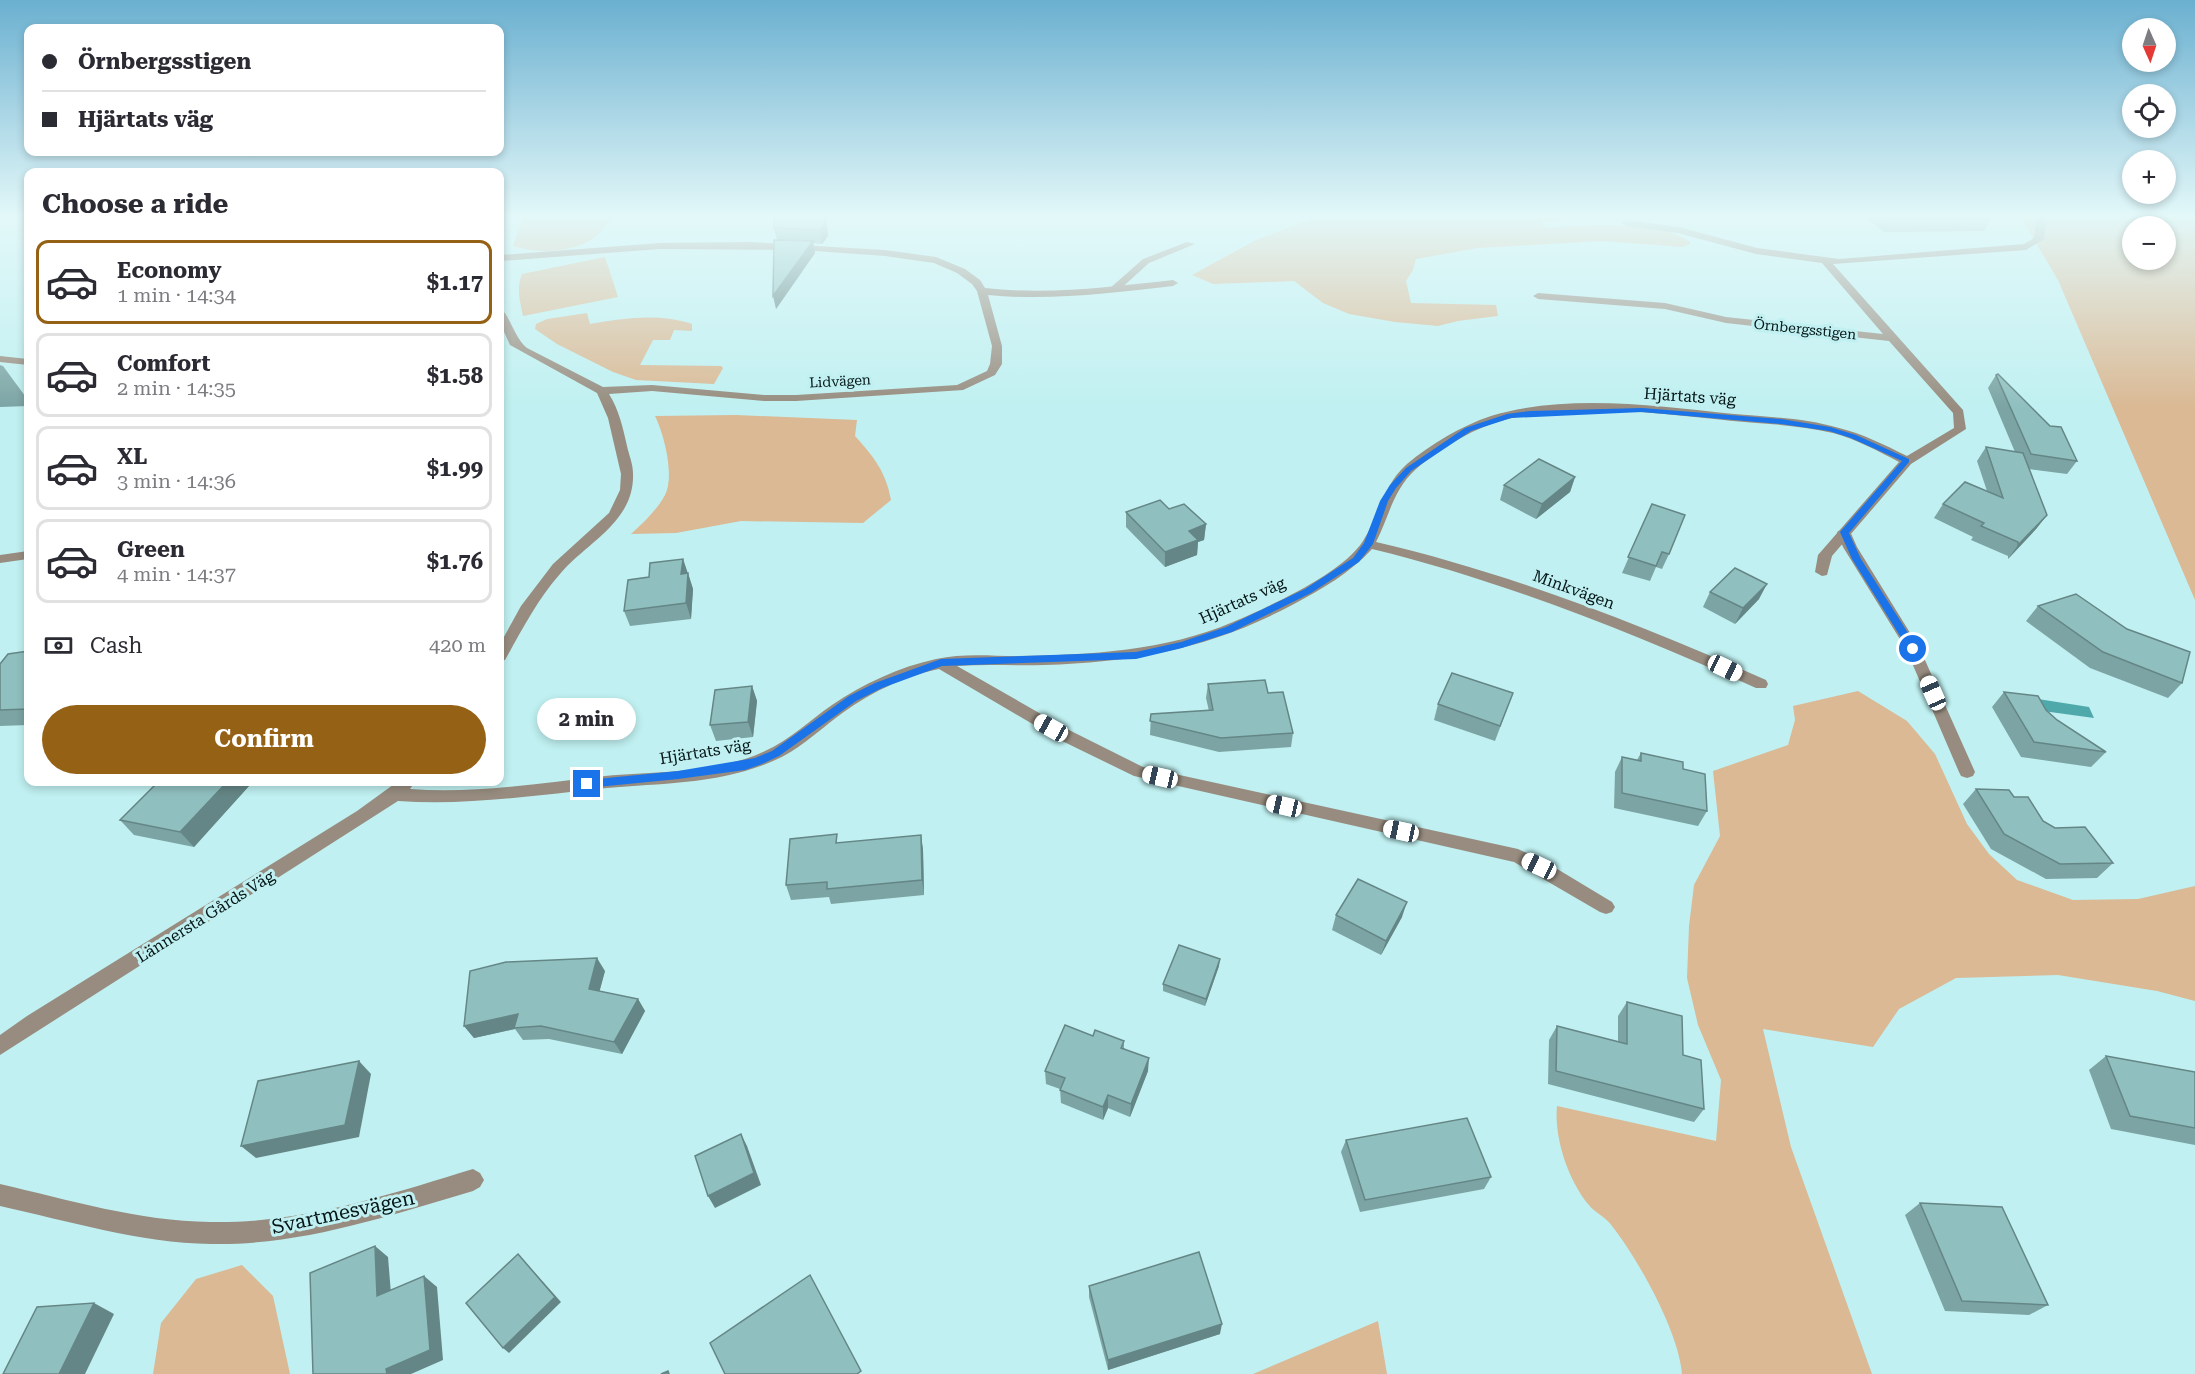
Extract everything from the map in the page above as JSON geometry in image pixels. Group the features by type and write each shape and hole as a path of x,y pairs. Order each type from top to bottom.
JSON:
{"street":[{"path":"973,280 982,291 1018,296 1173,283"},
{"path":"1114,289 1124,280"},
{"name":"Örnbergsstigen","path":"1822,572 1826,555 1907,461 1951,436 1960,429 1961,420 1959,412 1840,280"},
{"name":"Lidvägen","path":"602,391 652,387 764,398 796,398 960,388 991,373 996,364 997,346 982,291"},
{"name":"Örnbergsstigen","path":"1538,296 1665,306 1726,320 1894,338"},
{"path":"504,321 514,343 523,350 602,391 610,403 627,474 627,486 621,504 612,519 557,568 504,644"},
{"path":"0,359 24,362"},
{"name":"Hjärtats väg","path":"401,788 435,797 493,794 745,766 776,754 853,698 879,685 941,663 1136,655 1182,645 1229,629 1308,591 1356,560 1368,544 1384,501 1408,469 1468,429 1510,416 1570,410 1642,410 1781,422 1830,429 1853,436 1907,461"},
{"path":"1844,532 1854,555 1913,649 1967,772"},
{"name":"Minkvägen","path":"1368,544 1424,556 1491,578 1689,651 1761,684"},
{"path":"0,559 24,556"},
{"path":"941,663 1062,734 1140,772 1518,856 1539,866 1606,907"},
{"name":"Lännersta Gårds Väg","path":"0,1046 401,788"},
{"name":"Svartmesvägen","path":"0,1195 180,1231 237,1233 311,1223 381,1207 473,1180"}],"shaded area":[{"path":"520,280 613,280 618,297 523,316"},
{"path":"1204,280 1407,280 1411,303 1496,305 1498,316 1438,326 1395,322 1349,314 1323,303 1294,281 1213,284"},
{"path":"2058,280 2195,280 2195,600"},
{"path":"587,313 590,324 628,318 654,318 692,324 692,331 674,330 670,340 653,340 640,365 721,366 723,368 714,384 636,380 613,372 557,344 535,329 536,324 547,319"},
{"path":"736,415 857,420 855,436 878,465 886,481 891,500 863,523 741,521 676,533 631,534 658,506 668,487 667,455 655,416"},
{"path":"1858,691 1907,721 1935,754 1967,824 1989,854 2017,880 2073,900 2138,899 2195,886 2195,1001 2157,991 2058,975 1956,978 1899,1009 1873,1047 1763,1029 1791,1147 1872,1374 1682,1374 1673,1338 1645,1276 1612,1226 1588,1204 1574,1183 1560,1144 1557,1106 1716,1141 1721,1080 1698,1025 1687,978 1689,926 1694,885 1720,836 1713,771 1788,745 1795,720 1793,706"},
{"path":"242,1265 273,1296 290,1374 153,1374 161,1323 196,1279"},
{"path":"1378,1321 1387,1374 1253,1374"}],"water":[{"path":"2038,699 2089,707 2094,718 2043,711"}],"building":[{"path":"773,280 785,280 773,296"},
{"path":"1998,374 2050,426 2061,427 2077,461 2031,454 1996,375"},
{"path":"1986,447 2023,453 2047,515 2018,545 2018,542 1981,526 1984,523 1943,504 1965,482 2003,498"},
{"path":"1539,459 1575,477 1542,504 1504,485"},
{"path":"1160,500 1169,509 1184,504 1206,524 1189,531 1198,540 1165,552 1126,512"},
{"path":"1652,504 1685,515 1669,554 1662,552 1656,566 1628,557"},
{"path":"683,559 681,574 688,573 686,603 624,611 628,580 649,577 650,563"},
{"path":"1735,568 1767,584 1743,608 1710,592"},
{"path":"2076,594 2127,629 2190,652 2182,683 2103,652 2038,606"},
{"path":"24,652 24,709 0,710 0,664 8,654"},
{"path":"1452,673 1513,693 1500,726 1438,704"},
{"path":"1265,680 1268,693 1283,692 1293,733 1221,738 1150,721 1151,714 1213,710 1208,684"},
{"path":"752,686 748,722 710,725 715,690"},
{"path":"2004,692 2038,696 2046,710 2057,720 2106,752 2034,742"},
{"path":"1641,753 1683,762 1683,769 1705,774 1707,811 1622,793 1622,757 1641,761"},
{"path":"154,786 223,786 180,832 120,820"},
{"path":"1976,789 2009,790 2014,797 2028,797 2043,821 2055,828 2085,827 2113,863 2060,864 2004,834"},
{"path":"837,834 836,843 921,835 922,880 827,889 827,882 786,885 790,839"},
{"path":"1358,879 1407,902 1386,941 1336,915"},
{"path":"1179,945 1220,959 1206,999 1163,984"},
{"path":"597,958 589,989 638,999 614,1042 541,1026 514,1028 518,1014 464,1026 470,971 506,962"},
{"path":"1627,1002 1682,1016 1683,1055 1701,1060 1704,1109 1556,1071 1557,1026 1627,1044"},
{"path":"1065,1025 1093,1036 1095,1030 1124,1041 1121,1048 1149,1058 1131,1104 1108,1095 1103,1107 1060,1090 1065,1078 1045,1071"},
{"path":"2106,1056 2195,1072 2195,1128 2130,1116"},
{"path":"359,1061 345,1125 241,1146 258,1081"},
{"path":"1467,1118 1491,1177 1365,1200 1346,1140"},
{"path":"741,1134 754,1173 708,1196 695,1156"},
{"path":"1920,1203 2002,1207 2048,1305 1962,1301"},
{"path":"375,1246 377,1296 424,1276 430,1350 386,1369 387,1374 313,1374 310,1273"},
{"path":"1199,1252 1222,1324 1108,1360 1089,1286"},
{"path":"518,1254 555,1297 503,1348 466,1303"},
{"path":"810,1275 861,1371 857,1374 725,1374 710,1343"},
{"path":"94,1303 59,1374 3,1374 37,1307"}],"route":[{"path":"587,784 745,766 776,754 853,698 879,685 941,663 1136,655 1182,645 1229,629 1308,591 1356,560 1368,544 1384,501 1408,469 1468,429 1490,421 1530,413 1601,409 1642,410 1781,422 1830,429 1853,436 1907,461 1844,532 1856,559 1913,649"}]}
